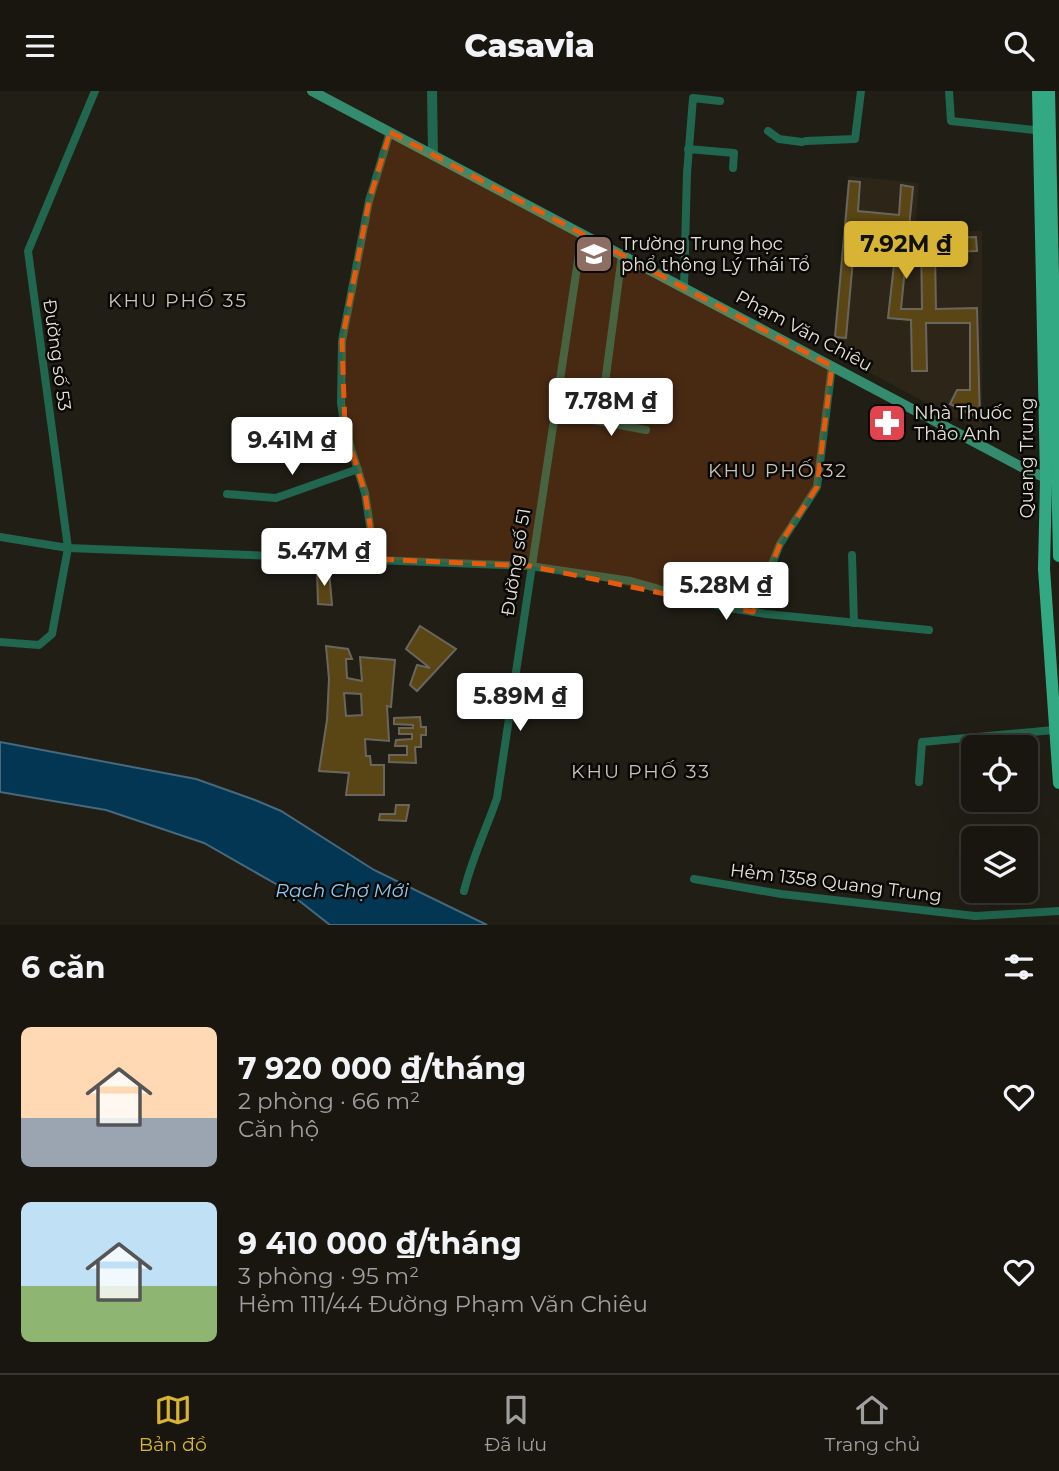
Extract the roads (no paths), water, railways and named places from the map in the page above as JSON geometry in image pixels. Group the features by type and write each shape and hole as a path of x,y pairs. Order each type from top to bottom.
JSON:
{"main road":[{"name":"Phạm Văn Chiêu","path":"312,91 832,366 1054,480"},
{"name":"Quang Trung","path":"1038,91 1044,131 1058,455 1044,569 1053,644 1054,730 1059,783"},
{"name":"Quang Trung","path":"1049,91 1044,131 1054,480 1059,556"}],"street":[{"name":"Đường số 53","path":"0,642 39,645 52,634 68,548 28,251 95,91"},
{"path":"432,91 433,155"},
{"path":"768,131 779,139 855,139 861,91"},
{"path":"949,91 951,121 1044,131"},
{"path":"684,288 688,149 693,98 720,101"},
{"path":"375,559 372,526 345,429 341,403 342,341 369,201 390,132"},
{"path":"688,149 734,153 733,168"},
{"name":"Đường số 51","path":"464,891 471,861 484,837 497,798 582,234"},
{"path":"605,383 622,255"},
{"path":"753,612 780,544 817,487 832,366"},
{"path":"582,418 646,430"},
{"path":"227,494 276,498 358,469"},
{"path":"0,537 68,548 530,566 631,581 723,607 753,612 929,630"},
{"path":"852,555 854,623"},
{"path":"919,782 922,742 1054,730"},
{"name":"Hẻm 1358 Quang Trung","path":"694,879 781,894 975,916 1059,911"}],"water":[{"name":"Rạch Chợ Mới","path":"0,742 196,779 255,800 281,811 374,870 487,925 330,925 283,888 204,843 106,810 0,792"}],"place":[{"name":"Trường Trung học phổ thông Lý Thái Tổ","path":"594,254"},
{"name":"Nhà Thuốc Thảo Anh","path":"887,423"}],"district":[{"name":"KHU PHỐ 35","path":"178,300"},
{"name":"KHU PHỐ 32","path":"778,470"},
{"name":"KHU PHỐ 33","path":"641,771"}]}
